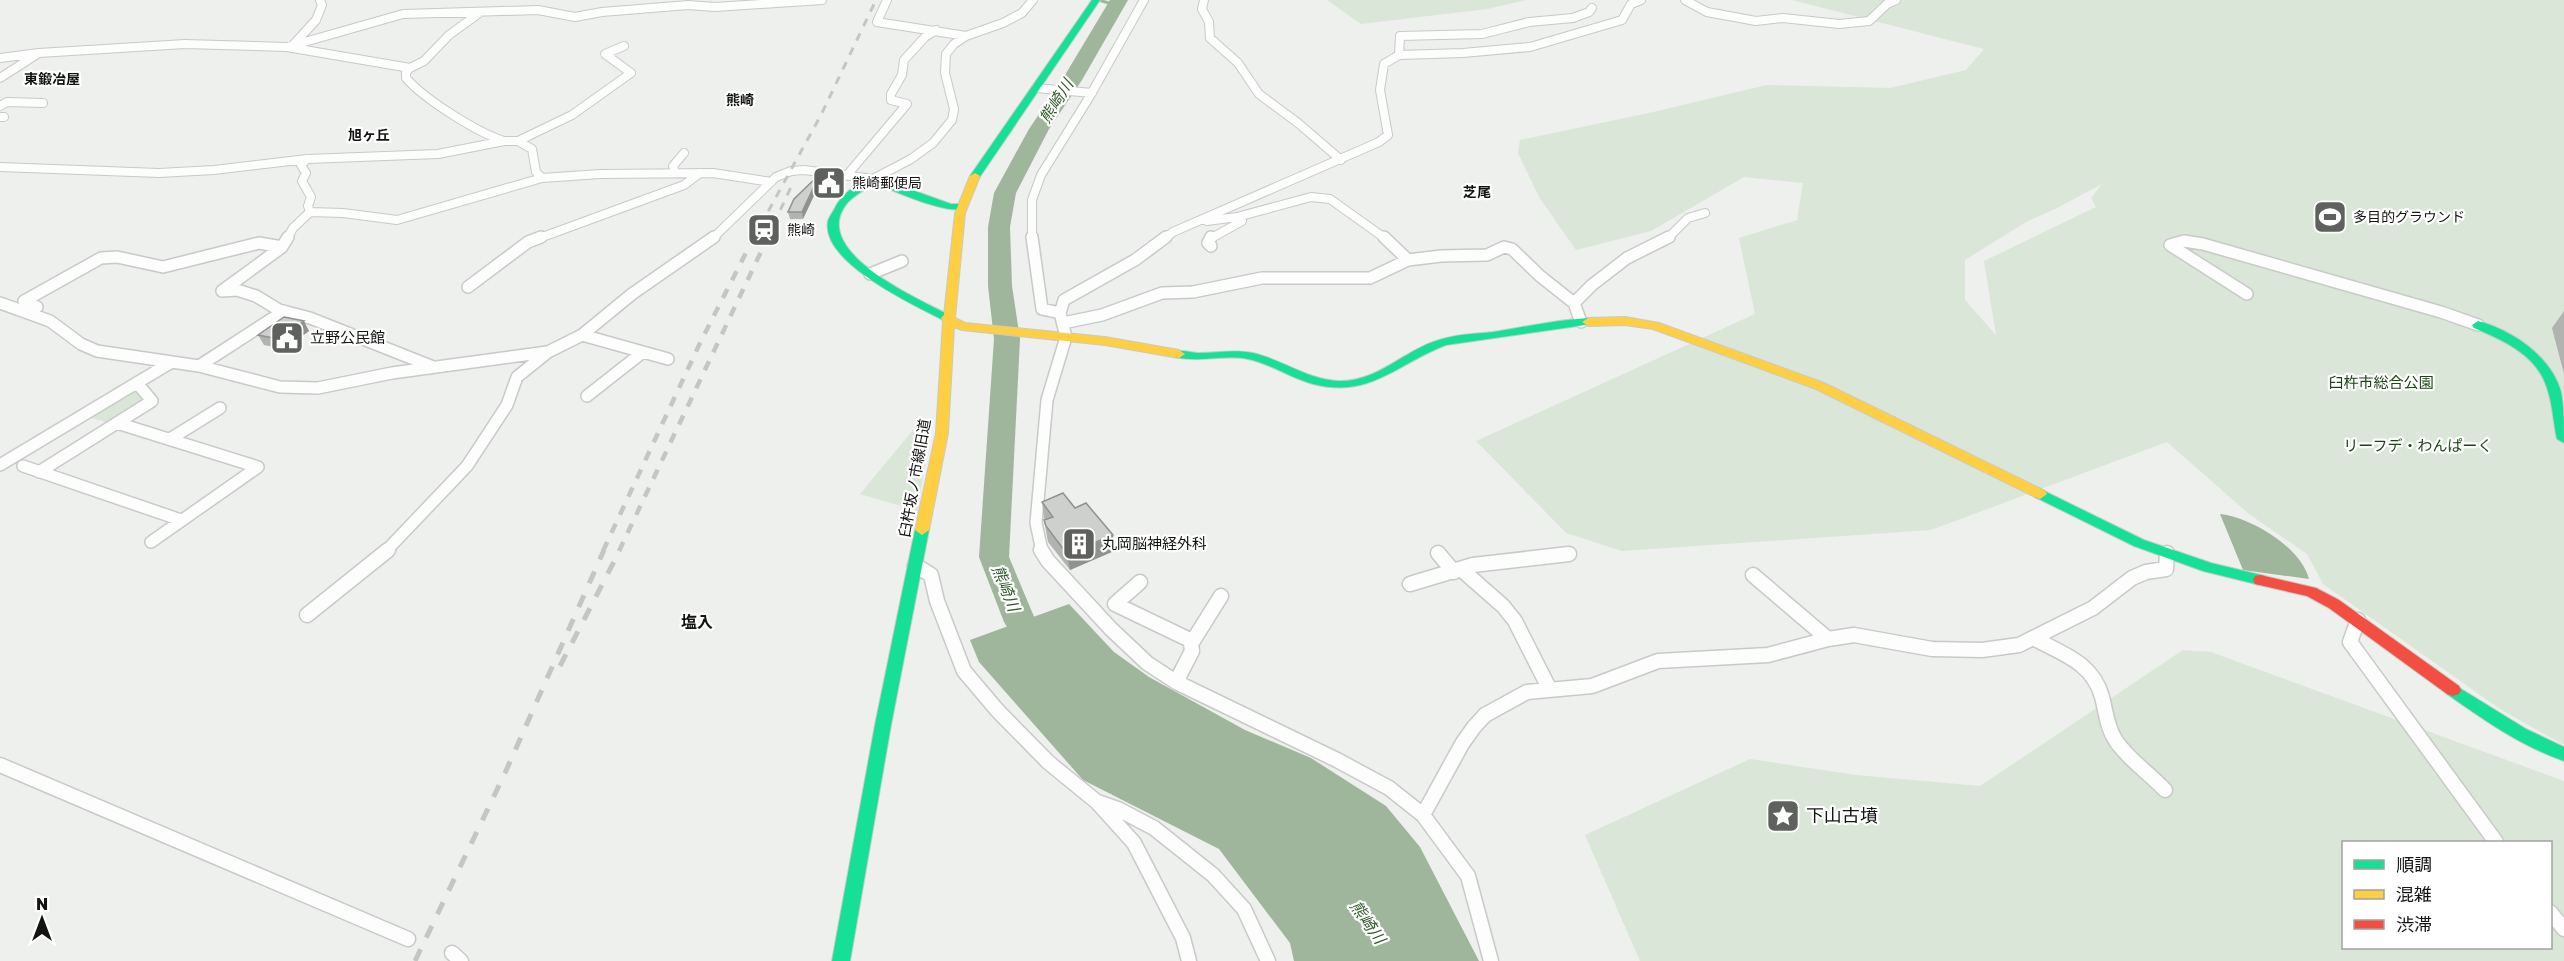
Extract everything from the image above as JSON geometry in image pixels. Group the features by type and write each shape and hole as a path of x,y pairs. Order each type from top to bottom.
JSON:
{"street":[{"path":"290,46 316,20 322,5 320,0"},
{"path":"290,46 390,16 538,10 575,17 602,12 688,5 715,7 822,0"},
{"path":"887,0 877,21 966,36"},
{"path":"1033,0 1022,13 1003,23 966,36 954,44 946,54 945,73 954,109 952,120 933,143 911,159 847,196 839,208 831,230 837,243 893,290 956,323 1048,335 1063,324 1102,315 1162,292 1192,292 1262,278 1370,278 1408,260 1441,256 1487,255 1504,247 1509,248 1574,303 1581,322"},
{"path":"1144,0 1043,173 1033,197 1032,223 1042,309 1063,324 1195,359 1230,354 1249,355 1273,362 1316,383 1333,385 1358,383 1378,377 1437,344 1537,326 1581,322 1625,321 1655,326 1820,386 2139,543 2208,567 2310,592 2358,620 2497,721 2545,747 2564,754"},
{"path":"1204,0 1202,9 1209,22 1210,39 1214,45 1238,63 1259,94 1341,160"},
{"path":"1491,961 1468,876 1423,815 1389,788 1337,760 1176,682 1129,648 1065,582 1041,549 1036,523 1047,400 1063,324 1064,300 1135,260 1173,232 1379,142 1388,135 1380,90 1384,64 1399,55 1503,51 1543,44 1622,20 1631,4 1641,0"},
{"path":"1685,0 1707,12 1756,21 1783,18 1839,24 1869,21 1887,4 1896,0"},
{"name":"臼杵坂ノ市線旧道","path":"841,961 881,736 942,433 945,361 956,323 962,207 971,183 1039,88 1094,2"},
{"path":"1399,55 1400,36 1405,34 1482,34 1528,22 1564,21 1582,15 1592,8"},
{"path":"482,11 449,35 424,61 410,68 406,72 406,78 410,84 442,108 471,124 484,135 504,141"},
{"path":"848,174 907,104 891,100 891,94 902,75 904,60 925,37 936,30"},
{"path":"0,58 39,53 185,44 290,46 410,68"},
{"path":"0,167 159,173 204,171 307,159 438,153 504,141 518,141 572,116 631,73 605,54 624,46"},
{"path":"0,78 39,53"},
{"path":"1039,88 1091,93"},
{"path":"0,106 7,102 43,103"},
{"path":"518,141 532,149 537,172 542,178"},
{"path":"675,173 673,166 684,153"},
{"path":"307,159 301,165 306,172 302,181 311,197 308,206 310,212"},
{"path":"307,615 394,544 467,466 507,405 517,377 548,352 582,335 632,294 723,230 771,182 784,173 798,170 848,174 873,179 950,207 962,207"},
{"path":"433,367 310,318 284,311 256,296 237,291 222,291 282,247 293,228 310,212 397,220 542,178 600,174 700,172 771,182"},
{"path":"468,287 528,242 684,185 700,172"},
{"path":"1200,221 1237,217 1311,197 1330,199 1354,218 1379,232 1408,260"},
{"path":"1211,246 1208,243 1210,236 1262,211"},
{"path":"1574,303 1592,285 1627,258 1668,238 1688,218 1705,213"},
{"path":"2247,294 2170,244 2184,241 2203,244 2441,312 2512,340 2542,367 2551,381 2564,439"},
{"path":"50,321 48,314 25,300 102,258 117,257 163,267 259,243 282,247"},
{"path":"873,273 902,261"},
{"path":"0,303 50,321 81,344 97,351 199,366 280,387 308,389 433,367 548,352"},
{"path":"199,366 284,311"},
{"path":"582,335 668,359"},
{"path":"587,396 643,352"},
{"path":"0,465 170,363"},
{"path":"39,472 152,401 137,383"},
{"path":"170,439 220,408"},
{"path":"117,423 258,467 151,542"},
{"path":"23,466 181,520"},
{"path":"1438,553 1503,606 1515,621 1549,688"},
{"path":"1423,815 1462,744 1485,715 1527,692 1549,688 1592,686 1658,661 1768,655 1828,639 1854,635 1932,649 1982,650 2019,645 2093,608 2132,578 2146,572 2166,568 2167,553"},
{"path":"1410,585 1473,565 1569,554"},
{"path":"915,565 931,575 937,601 964,671 1048,762 1096,802 1134,843 1183,938 1189,953 1189,961"},
{"path":"1753,575 1828,639"},
{"path":"1140,582 1115,604 1192,641"},
{"path":"1176,682 1192,651 1192,641 1221,596"},
{"path":"2358,620 2350,642 2495,841"},
{"path":"2035,639 2077,659 2084,665 2099,687 2105,719 2117,742 2165,790"},
{"path":"0,765 408,939"},
{"path":"1096,802 1118,809 1154,828 1213,875 1244,909 1268,961"},
{"path":"2552,915 2564,930"}],"green space":[{"path":"1327,0 1526,0 1487,9 1361,24"},
{"path":"1792,0 2564,0 2564,745 2500,709 2323,584 2307,554 2249,514 2167,442 1931,530 1622,551 1566,533 1476,441 1755,314 1739,238 1797,220 1803,183 1744,177 1651,231 1576,250 1539,197 1518,153 1520,140 1767,85 1890,88 1966,70 1984,49","holes":["2102,184 2091,198 2096,207 1984,261 1996,335 1965,300 1965,260 2026,222"]},
{"path":"134,389 145,400 110,423 84,416"},
{"path":"913,430 929,435 918,511 860,494"},
{"path":"2183,650 2211,652 2564,781 2564,961 1640,961 1585,835 1750,759 1856,775 1980,786"}],"water":[{"path":"2220,514 2245,521 2273,536 2296,556 2309,579 2243,570"},
{"path":"1069,604 1114,652 1149,677 1245,730 1311,758 1386,806 1420,847 1479,961 1294,961 1290,943 1219,849 1083,780 979,662 970,640"}],"building":[{"path":"822,172 838,174 829,183 816,182 802,212 788,212 794,199"},
{"path":"284,317 304,321 278,339 258,335"},
{"path":"1063,493 1075,508 1086,503 1113,535 1067,554 1046,526 1044,520 1053,517 1042,502"}],"waterway":[{"path":"1099,0 1115,5"},
{"name":"熊崎川","path":"1040,653 1020,622 994,557 1007,339 1000,286 999,227 1005,193 1039,129 1072,80 1119,0"}],"railway":[{"path":"753,239 821,115 876,0"},
{"path":"767,239 791,187"},
{"path":"603,551 700,343 754,237"},
{"path":"619,551 768,237"},
{"path":"415,961 505,773 604,550"},
{"path":"560,666 620,550"}],"traffic: fast":[{"path":"975,176 1096,0"},
{"path":"947,318 899,293 873,277 852,260 837,241 833,221 844,200 873,179 950,207 962,207"},
{"path":"1179,354 1198,357 1233,354 1251,356 1279,365 1314,381 1341,385 1358,383 1379,376 1425,349 1449,340 1588,322"},
{"path":"2478,325 2524,349 2542,366 2554,389 2564,439"},
{"path":"2040,494 2139,543 2208,567 2260,580"},
{"path":"841,961 883,725 922,530"},
{"path":"2453,690 2520,734 2564,754"}],"traffic: slow":[{"path":"922,530 942,433 945,361 960,213 975,176"},
{"path":"947,318 962,326 1105,341 1179,354"},
{"path":"1588,322 1625,321 1655,326 1820,386 2040,494"}],"traffic: jam":[{"path":"2260,580 2311,592 2334,604 2453,690"}],"place":[{"name":"熊崎郵便局","path":"829,183"},
{"name":"多目的グラウンド","path":"2330,217"},
{"name":"熊崎","path":"764,230"},
{"name":"立野公民館","path":"287,338"},
{"name":"丸岡脳神経外科","path":"1079,544"},
{"name":"下山古墳","path":"1783,816"}],"district":[{"name":"東鍛冶屋","path":"52,79"},
{"name":"熊崎","path":"740,100"},
{"name":"旭ヶ丘","path":"369,135"},
{"name":"芝尾","path":"1477,192"},
{"name":"塩入","path":"697,622"}],"park label":[{"name":"臼杵市総合公園","path":"2381,383"},
{"name":"リーフデ・わんぱーく","path":"2418,446"}]}
